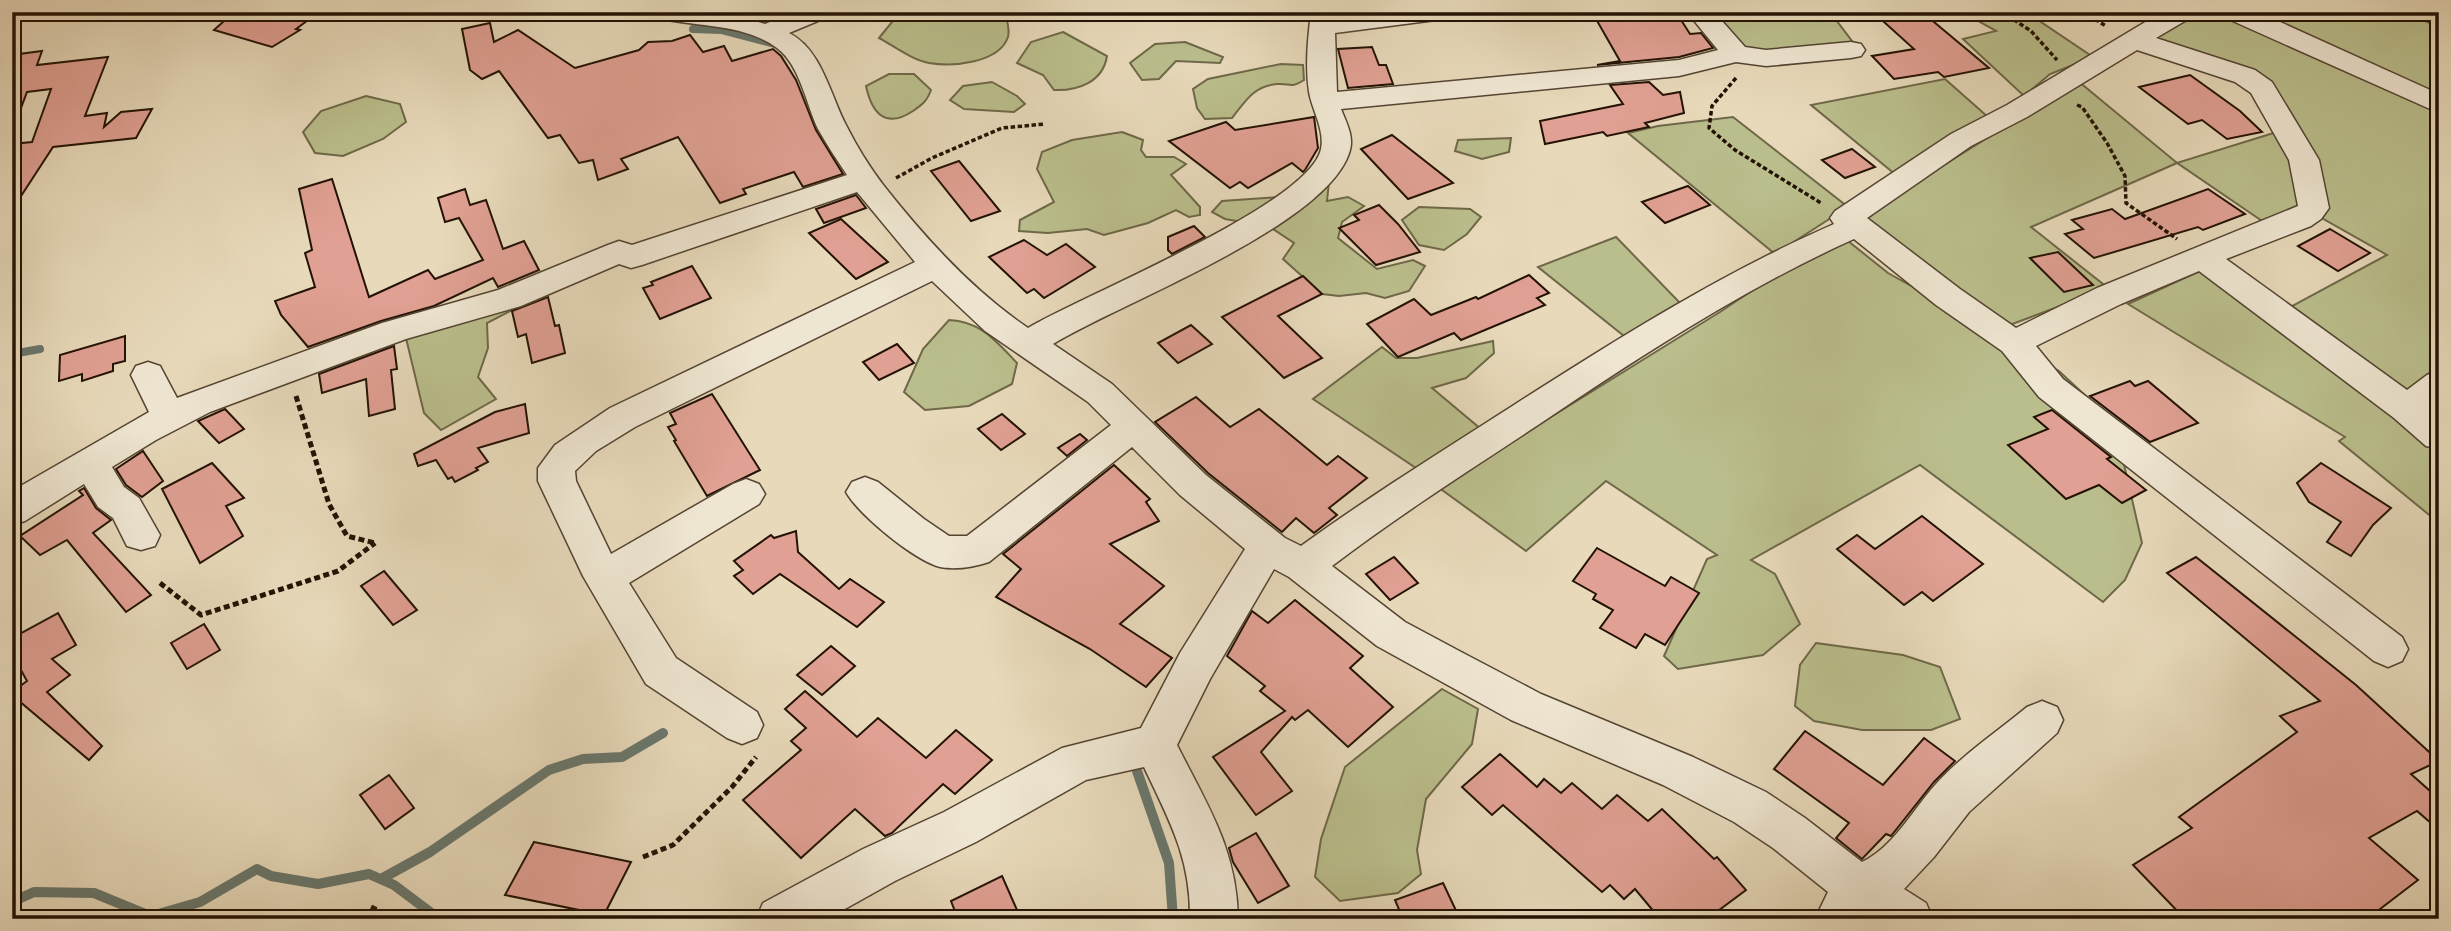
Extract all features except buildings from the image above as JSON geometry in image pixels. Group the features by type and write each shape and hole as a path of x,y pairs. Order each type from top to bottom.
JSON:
{"street":[{"path":"667,12 710,16 765,32 786,42 801,57 833,129 868,185 936,265 977,307 1100,393 1193,485 1267,546 1303,566 1391,634 1448,666 1527,707 1678,771 1750,807 1789,833 1848,903 1909,919"},
{"path":"765,32 816,12"},
{"path":"1027,344 1093,307 1232,239 1306,191 1323,173 1336,150 1334,128 1325,102 1323,20 1436,12"},
{"path":"1700,12 1736,54"},
{"path":"1303,566 1368,517 1602,365 1782,259 1851,222 1961,140 2181,12"},
{"path":"2235,12 2439,105"},
{"path":"2014,343 2109,296 2310,213 2314,201 2304,160 2262,88 2245,76 2134,40"},
{"path":"1325,102 1679,68 1736,54 1766,58 1851,50"},
{"path":"12,510 90,461 169,417 288,369 394,331 509,298 619,252 631,257 868,185"},
{"path":"1851,222 1948,297 2014,343 2050,388 2388,649"},
{"path":"2202,257 2407,409 2439,436"},
{"path":"742,725 661,671 605,577 557,481 556,468 567,452 659,400 865,297 936,265"},
{"path":"148,375 169,417"},
{"path":"2407,409 2439,384"},
{"path":"865,492 910,530 943,552 975,551 1133,427"},
{"path":"90,461 111,497 126,508 141,535"},
{"path":"605,577 746,494"},
{"path":"1155,745 1195,666 1267,546"},
{"path":"1848,903 1888,873 1918,842 1953,797 2042,720"},
{"path":"780,919 879,866 960,827 1077,762 1155,745"},
{"path":"1155,745 1205,848 1214,894 1214,919"}],"path":[{"path":"2002,12 2031,31 2059,84 2082,107 2107,143 2125,176 2126,203 2202,257"},
{"path":"2415,12 2439,22"},
{"path":"1736,54 1739,75 1712,106 1709,128 1735,150 1851,222"},
{"path":"868,185 1002,128 1045,124"},
{"path":"160,583 201,615 338,571 375,543 346,536 329,504 288,369"},
{"path":"643,857 673,845 733,787 758,754 762,742 742,725"},
{"path":"371,907 397,919"},
{"path":"491,919 500,916"}],"green space":[{"path":"900,12 999,12 1006,15 1008,37 1003,46 985,58 962,63 929,63 910,56 879,38"},
{"path":"1700,12 1830,12 1855,45 1740,57"},
{"path":"1962,12 2026,12 2093,57 2050,74 2024,96 1963,39 1996,31"},
{"path":"2198,12 2223,12 2439,110 2439,364 2403,397 2283,311 2387,255 2320,217 2265,83 2147,40"},
{"path":"2246,12 2404,12 2439,27 2439,100"},
{"path":"1063,32 1107,56 1105,65 1088,83 1072,89 1054,90 1043,75 1017,63 1031,42"},
{"path":"1185,42 1223,57 1220,63 1176,61 1159,79 1142,80 1130,63 1155,44"},
{"path":"1281,64 1303,65 1304,80 1293,85 1269,85 1256,91 1232,118 1205,119 1197,108 1193,89 1208,79"},
{"path":"889,74 914,74 931,90 924,102 913,111 895,119 882,116 876,111 866,86"},
{"path":"1945,79 1988,117 1928,149 1896,175 1811,105"},
{"path":"2078,81 2177,163 2031,227 2108,288 1991,332 2059,371 2101,410 2121,451 2142,543 2125,580 2103,602 1920,465 1751,560 1775,574 1800,624 1763,655 1678,669 1664,656 1707,559 1717,555 1606,481 1526,551 1438,487 1720,312 1838,233 1888,273 1931,297 1845,227"},
{"path":"992,82 1017,96 1025,104 1014,112 964,109 950,100 963,86"},
{"path":"366,96 400,104 406,122 383,139 343,156 315,153 303,132 321,111"},
{"path":"1733,117 1848,207 1775,254 1628,133 1658,126"},
{"path":"2280,131 2307,210 2265,223 2177,163"},
{"path":"1122,132 1143,140 1141,150 1146,157 1174,157 1186,164 1171,175 1200,207 1200,215 1189,217 1176,210 1148,223 1104,235 1087,229 1048,233 1019,231 1020,220 1054,202 1037,169 1042,152 1072,140"},
{"path":"1511,138 1509,152 1482,159 1455,151 1458,140"},
{"path":"1329,182 1327,201 1348,197 1364,206 1342,222 1338,238 1377,269 1413,260 1425,266 1409,291 1385,298 1366,293 1339,296 1322,294 1283,259 1294,243 1270,227 1225,219 1212,212 1222,201 1280,197"},
{"path":"1419,207 1470,209 1481,217 1467,234 1444,250 1419,245 1402,220"},
{"path":"1616,237 1683,306 1629,340 1538,267"},
{"path":"2204,269 2439,445 2439,523 2339,441 2345,437 2128,304"},
{"path":"524,304 487,323 488,348 478,377 496,399 441,430 424,413 405,334"},
{"path":"949,320 979,328 1002,347 1017,363 1012,384 969,406 925,410 904,392 923,349"},
{"path":"1493,341 1494,353 1466,378 1432,388 1482,430 1419,470 1313,399 1382,347 1396,358 1417,358"},
{"path":"1816,643 1903,655 1940,667 1960,719 1931,730 1862,730 1814,721 1795,706 1800,665"},
{"path":"1442,689 1478,709 1472,744 1426,799 1417,850 1421,874 1398,893 1340,901 1315,877 1321,839 1345,767"}],"waterway":[{"path":"693,29 721,30 775,44"},
{"path":"12,354 40,349"},
{"path":"381,879 430,852 549,770 583,759 622,757 663,733"},
{"path":"1137,771 1169,863 1173,919"},
{"path":"141,919 200,902 257,869 271,876 318,884 369,874 394,885 430,912"},
{"path":"12,902 34,892 94,893 150,916"}]}
